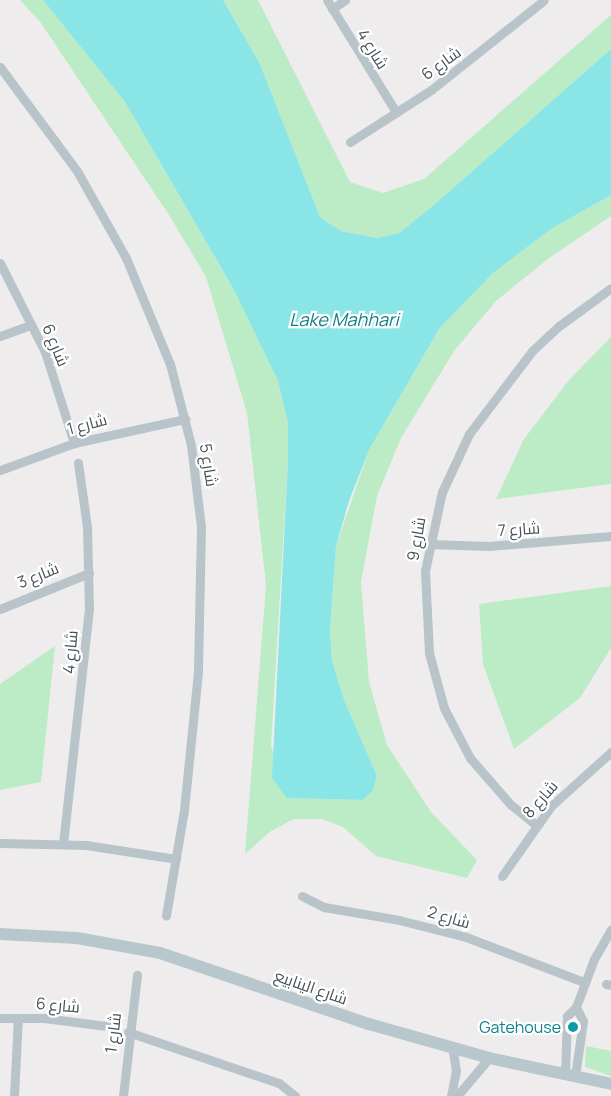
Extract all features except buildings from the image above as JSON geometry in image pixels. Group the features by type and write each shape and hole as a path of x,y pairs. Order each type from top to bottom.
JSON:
{"street":[{"name":"شارع 4","path":"327,0 396,112"},
{"path":"332,9 345,0"},
{"name":"شارع 6","path":"350,142 469,62 543,0"},
{"name":"شارع 5","path":"0,67 58,143 122,249 151,310 185,419 199,499 201,593 191,751 166,915"},
{"name":"شارع 6","path":"0,263 32,325 56,381 74,443"},
{"name":"شارع 9","path":"536,825 511,805 470,758 444,708 435,681 425,624 429,544 454,462 487,407 532,351 559,326 611,288"},
{"path":"0,336 32,325"},
{"name":"شارع 1","path":"0,470 74,443 185,419"},
{"name":"شارع 4","path":"63,844 83,686 89,573 78,463"},
{"name":"شارع 7","path":"429,544 489,546 611,536"},
{"name":"شارع 3","path":"0,609 89,573"},
{"name":"شارع 8","path":"502,876 536,825 568,789 611,752"},
{"path":"0,843 63,844 176,859"},
{"name":"شارع 2","path":"302,896 324,907 399,920 466,937 584,982"},
{"path":"570,1075 567,1020 576,1007 584,982 611,930"},
{"name":"شارع الينابيع","path":"0,934 77,938 160,953 327,1010 489,1058 611,1084"},
{"name":"شارع 1","path":"123,1096 128,1032 137,975"},
{"path":"570,1075 583,1021 576,1007"},
{"path":"14,1096 18,1017"},
{"name":"شارع 6","path":"0,1018 18,1017 114,1027"},
{"path":"128,1032 279,1083 295,1096"},
{"path":"451,1096 456,1071 452,1047"},
{"path":"457,1096 489,1058"}],"green space":[{"path":"20,0 43,0 125,102 233,288 278,381 288,423 288,460 271,745 287,798 363,800 373,790 377,776 345,702 332,661 330,629 336,546 369,450 439,329 493,273 551,229 611,195 611,216 549,258 496,301 454,351 401,438 377,496 361,582 369,682 387,745 431,812 477,860 467,878 376,856 343,827 322,819 294,819 271,831 245,854 266,585 247,413 206,277 169,215 41,23"},
{"path":"223,0 258,0 350,182 383,193 424,179 611,15 611,49 435,204 399,233 377,238 341,231 320,217 260,64"},
{"path":"611,337 611,484 496,499 524,439 569,380"},
{"path":"611,586 611,648 580,698 514,749 483,664 479,604"},
{"path":"55,646 41,782 0,790 0,684"},
{"path":"586,1046 611,1051 611,1076 585,1067"}],"water":[{"name":"Lake Mahhari","path":"43,0 223,0 260,64 320,217 341,231 377,238 399,233 435,204 611,49 611,195 551,229 493,273 439,329 369,450 349,501 336,546 330,629 332,661 345,702 377,776 373,790 363,800 287,798 272,778 288,460 288,423 278,381 233,288 125,102"}],"place":[{"name":"Gatehouse","path":"573,1027"}]}
